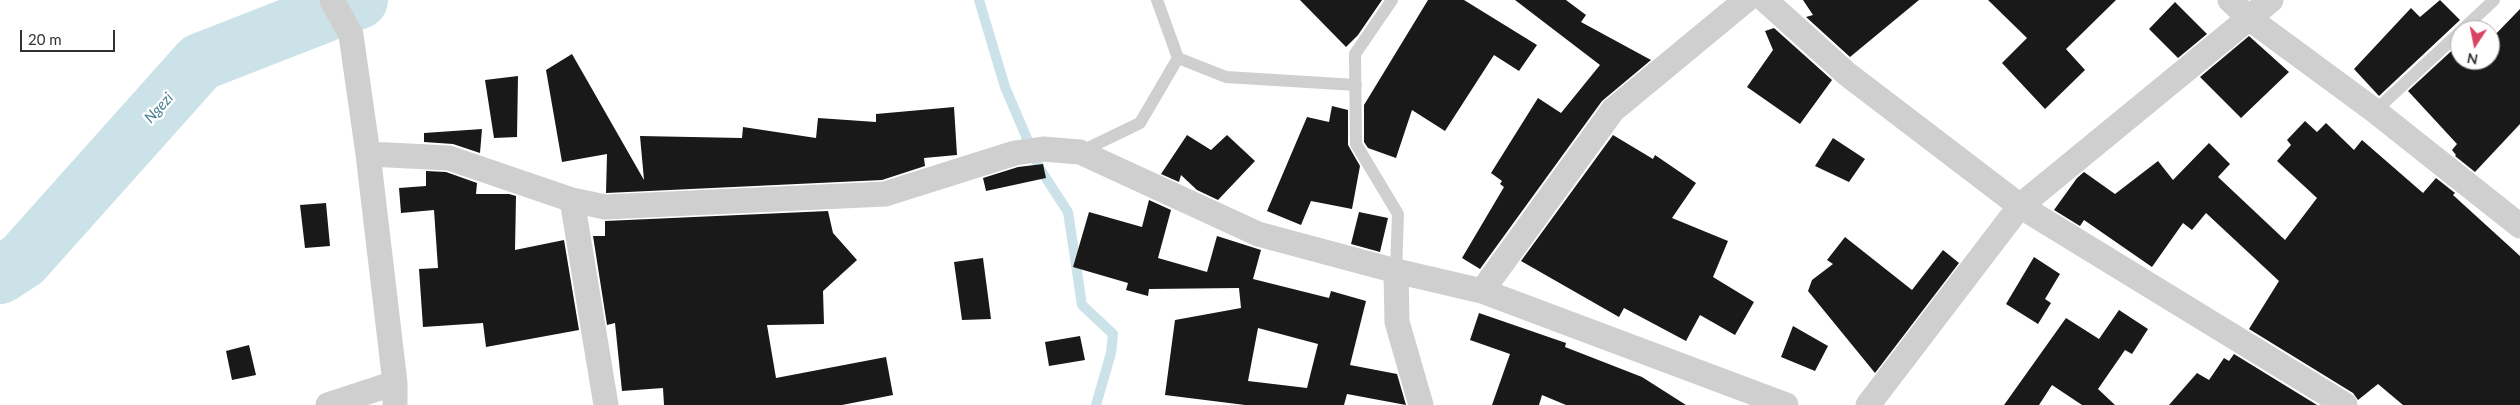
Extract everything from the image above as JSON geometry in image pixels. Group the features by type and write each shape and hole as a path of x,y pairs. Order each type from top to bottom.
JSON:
{"street":[{"path":"328,405 395,394 368,154 350,35 332,0"},
{"path":"1482,291 1613,110 1746,0"},
{"path":"1765,0 1847,74 2020,206 2345,405"},
{"path":"2230,0 2250,19 2375,111 2520,226"},
{"path":"1868,405 2020,206 2271,0"},
{"path":"368,154 449,158 572,200 605,207 884,194 1015,153 1044,149 1080,152 1258,234 1396,271 1482,291 1786,405"},
{"path":"572,200 606,405"},
{"path":"1396,271 1397,322 1421,405"}],"lane":[{"path":"1157,0 1178,58 1226,77 1356,85"},
{"path":"1392,0 1355,54 1356,144 1398,214 1396,271"},
{"path":"2473,20 2494,0"},
{"path":"2375,111 2450,41"},
{"path":"1080,152 1140,123 1178,58"}],"building":[{"path":"1300,0 1382,0 1358,35 1346,47"},
{"path":"1428,0 1464,0 1537,45 1519,71 1494,55 1445,131 1412,110 1396,158 1368,148 1364,142 1364,105"},
{"path":"1515,0 1566,0 1586,15 1581,22 1651,60 1602,101 1480,269 1462,258 1504,187 1500,184 1502,181 1491,173 1538,98 1561,113 1600,65"},
{"path":"1803,0 1919,0 1850,57 1806,17 1813,15"},
{"path":"1988,0 2116,0 2066,49 2085,70 2045,109 2002,63 2027,38"},
{"path":"2440,0 2460,20 2450,20 2450,29 2379,96 2354,69 2411,8 2420,17"},
{"path":"2175,2 2207,34 2178,58 2149,29"},
{"path":"2520,9 2520,124 2475,172 2455,156 2452,150 2457,144 2408,91 2450,52 2450,70 2500,70 2500,30"},
{"path":"1774,28 1832,80 1800,124 1747,87 1773,50 1765,31"},
{"path":"2249,36 2289,72 2241,118 2200,77"},
{"path":"572,54 644,180 640,136 742,138 743,127 816,138 818,118 876,122 876,114 954,107 957,155 924,158 925,166 882,180 606,193 607,154 562,162 546,70"},
{"path":"518,76 517,137 494,138 485,80"},
{"path":"1332,106 1348,110 1348,145 1360,166 1352,209 1311,201 1301,225 1267,211 1307,117 1329,122"},
{"path":"2305,121 2317,132 2326,123 2354,150 2362,140 2423,193 2436,178 2455,193 2453,195 2520,256 2520,405 2403,405 2378,384 2358,400 2353,393 2249,329 2279,281 2206,213 2192,230 2183,223 2152,267 2084,220 2080,226 2054,210 2077,178 2084,172 2115,194 2158,161 2173,180 2209,143 2230,164 2218,177 2285,240 2317,198 2277,161 2291,145 2287,140"},
{"path":"482,129 480,153 453,144 424,142 424,133"},
{"path":"1187,135 1211,150 1227,135 1255,161 1218,200 1197,190 1181,175 1179,182 1161,174"},
{"path":"1613,135 1653,159 1655,155 1696,183 1672,218 1728,241 1713,277 1754,302 1735,335 1700,315 1686,341 1624,308 1619,317 1521,261"},
{"path":"1833,138 1865,159 1849,182 1815,166"},
{"path":"1043,164 1046,178 986,191 983,178 1018,167"},
{"path":"426,171 446,172 477,183 476,194 509,194 516,196 515,250 564,240 579,330 486,347 483,323 423,327 419,269 438,268 434,210 401,213 399,188 426,186"},
{"path":"1149,200 1171,210 1158,258 1207,272 1217,236 1261,250 1253,279 1329,298 1331,291 1366,301 1350,365 1397,374 1406,405 1347,394 1344,405 1245,405 1165,395 1175,320 1241,308 1239,288 1149,289 1148,296 1126,290 1128,283 1073,267 1089,212 1142,227","holes":["1258,328 1318,344 1307,388 1248,381"]},
{"path":"326,203 330,246 305,248 300,205"},
{"path":"828,211 833,233 857,260 823,291 824,324 767,325 776,378 886,357 893,395 842,405 664,405 663,388 622,391 615,323 607,325 593,236 605,236 605,221"},
{"path":"1359,212 1388,218 1380,252 1351,244"},
{"path":"1845,237 1912,290 1943,250 1959,263 1875,373 1808,291 1812,280 1833,264 1827,260"},
{"path":"2034,257 2060,274 2045,299 2051,303 2038,324 2006,304"},
{"path":"983,258 991,319 962,320 954,262"},
{"path":"2119,310 2148,329 2132,354 2125,350 2098,389 2115,405 2082,405 2052,385 2039,405 2004,405 2066,318 2099,339"},
{"path":"1479,313 1566,343 1565,347 1642,377 1686,405 1566,405 1542,395 1539,405 1492,405 1510,354 1470,340"},
{"path":"1793,326 1828,346 1815,371 1781,357"},
{"path":"1080,336 1085,360 1049,366 1045,342"},
{"path":"249,345 256,375 232,380 226,351"},
{"path":"2234,354 2317,405 2169,405 2197,373 2209,380 2224,358 2229,361"}],"waterway":[{"name":"Ngezi","path":"0,275 23,260 200,62 359,0"},
{"path":"979,0 1005,87 1040,169 1068,212 1082,305 1113,334 1111,353 1096,405"}]}
